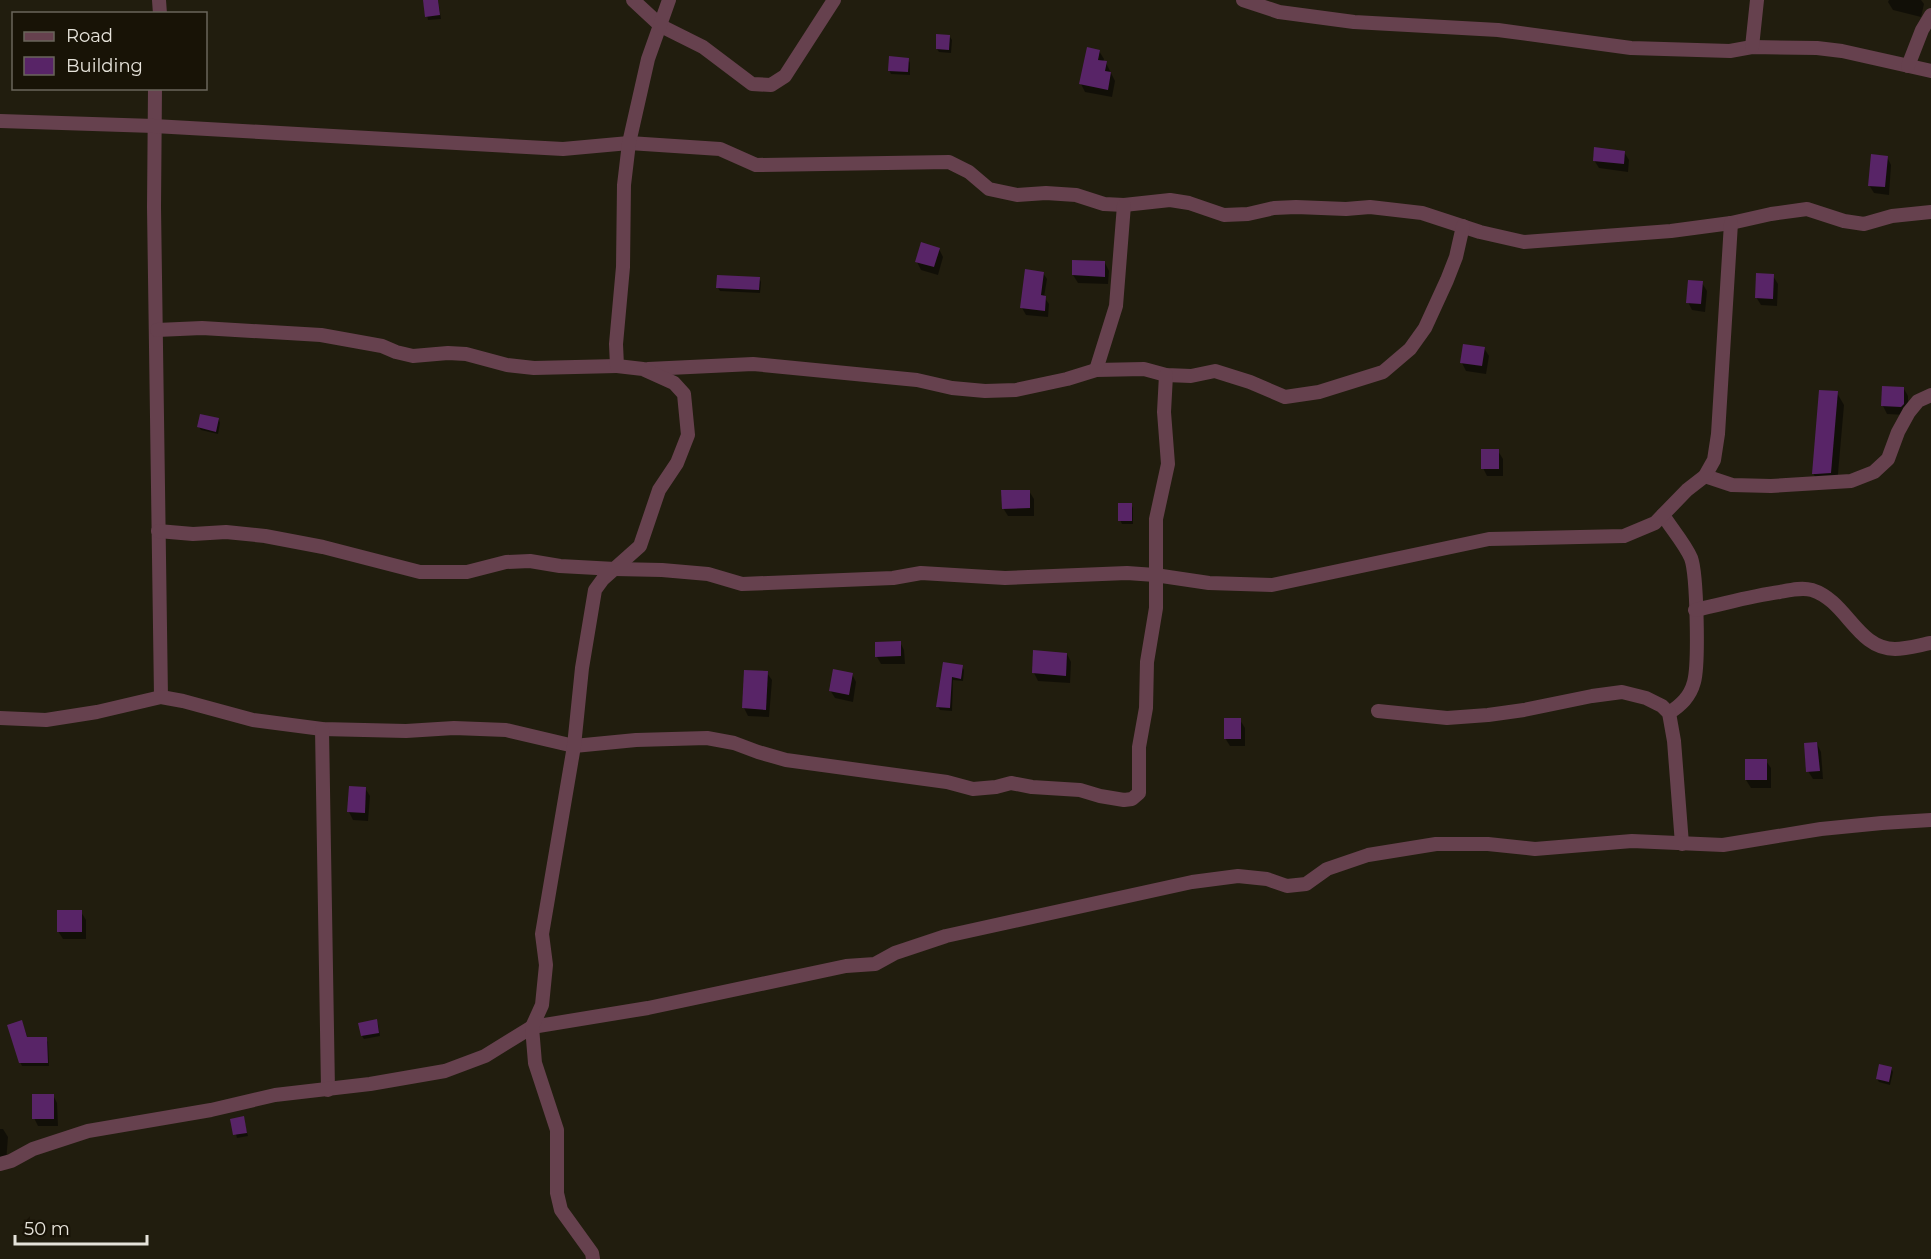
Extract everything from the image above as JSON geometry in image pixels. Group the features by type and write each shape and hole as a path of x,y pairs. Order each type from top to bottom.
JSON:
{"street":[{"path":"633,0 661,26 703,47 752,84 771,85 785,76 834,0"},
{"path":"618,366 616,344 623,267 624,185 629,142 648,58 669,0"},
{"path":"1243,0 1279,12 1354,22 1498,30 1632,48 1730,51 1752,47 1817,48 1842,51 1931,71"},
{"path":"1752,47 1757,0"},
{"path":"1908,66 1922,30 1931,15"},
{"path":"155,90 161,697"},
{"path":"0,122 154,126 563,148 629,142 720,149 756,165 949,162 969,172 989,189 1017,195 1046,193 1076,195 1104,204 1124,205 1170,200 1188,203 1224,215 1248,214 1274,208 1370,207 1422,213 1480,232 1524,242 1671,231 1807,209 1844,221 1864,224 1892,216 1931,212"},
{"path":"1096,370 1116,306 1124,205"},
{"path":"158,531 193,534 226,532 265,536 323,547 420,572 467,572 506,562 530,561 560,566 708,574 742,584 893,578 921,573 1005,578 1127,573 1209,583 1272,585 1489,539 1624,536 1655,523 1687,490 1705,476 1714,460 1718,434 1731,223"},
{"path":"157,330 202,328 321,335 382,346 413,356 448,352 466,354 507,365 534,368 618,366 643,369 753,364 917,380 952,388 985,391 1016,390 1068,379 1096,370 1144,369 1166,375 1191,376 1215,371 1251,382 1285,397 1320,392 1383,372 1410,350 1425,328 1456,256 1463,226"},
{"path":"593,1259 592,1253 561,1210 557,1193 556,1130 535,1063 532,1027 542,1005 546,965 542,934 574,746 582,668 595,590 603,579 640,546 659,490 677,463 688,435 684,393 674,383 643,369"},
{"path":"0,718 46,720 97,712 161,697 253,720 322,729 506,730 574,746 636,740 707,738 734,743 786,760 947,782 973,789 1011,783 1032,787 1080,790 1100,796 1132,799 1139,793 1139,747 1146,708 1147,662 1156,608 1156,519 1168,464 1164,412 1166,375"},
{"path":"1705,476 1732,485 1771,486 1851,481 1874,472 1888,459 1898,432 1909,412 1918,401 1931,394"},
{"path":"1663,515 1690,557 1696,581 1694,681 1683,703 1669,713"},
{"path":"1695,610 1749,596 1809,589 1825,595 1848,616 1865,638 1873,643 1894,649 1931,643"},
{"path":"1378,711 1447,717 1488,716 1622,692 1646,698 1662,706 1669,713 1674,741 1682,844"},
{"path":"322,729 328,1090"},
{"path":"0,1164 11,1161 33,1149 88,1131 211,1110 275,1095 328,1090 446,1071 484,1056 532,1027 648,1008 846,966 875,964 896,953 946,936 1192,882 1238,876 1267,879 1287,886 1306,884 1327,869 1368,855 1436,844 1488,844 1535,849 1632,841 1723,845 1821,829 1931,820"}],"building":[{"path":"423,0 438,0 440,15 425,17"},
{"path":"936,34 950,35 949,50 936,49"},
{"path":"1087,47 1100,50 1098,60 1107,61 1105,71 1111,72 1108,90 1079,84"},
{"path":"889,56 909,58 908,72 888,71"},
{"path":"1594,147 1625,151 1624,164 1593,161"},
{"path":"1871,154 1888,156 1885,187 1868,186"},
{"path":"921,242 940,248 934,267 915,262"},
{"path":"1072,260 1105,261 1105,277 1072,275"},
{"path":"1025,269 1044,272 1041,295 1046,296 1045,311 1020,308"},
{"path":"1756,273 1774,274 1773,299 1755,298"},
{"path":"717,275 760,277 759,290 716,288"},
{"path":"1688,280 1703,281 1701,304 1686,303"},
{"path":"1463,344 1485,347 1482,366 1460,363"},
{"path":"1882,386 1904,387 1904,404 1901,407 1881,406"},
{"path":"1819,390 1838,391 1831,473 1812,474"},
{"path":"200,414 219,418 216,432 197,427"},
{"path":"1481,449 1499,449 1499,469 1481,469"},
{"path":"1001,490 1030,490 1030,508 1002,509"},
{"path":"1118,503 1132,503 1132,521 1118,521"},
{"path":"901,641 901,656 875,657 875,642"},
{"path":"1033,650 1067,653 1066,676 1032,673"},
{"path":"943,662 963,665 961,679 952,677 950,708 936,707"},
{"path":"833,669 853,673 849,695 829,691"},
{"path":"744,670 768,671 766,710 742,708"},
{"path":"1224,718 1241,718 1241,739 1224,739"},
{"path":"1817,742 1820,771 1806,772 1804,743"},
{"path":"1745,759 1767,759 1767,780 1745,780"},
{"path":"349,786 366,787 365,813 347,812"},
{"path":"57,910 82,910 82,932 57,932"},
{"path":"377,1019 379,1033 361,1036 358,1023"},
{"path":"22,1020 27,1037 47,1037 48,1063 19,1063 7,1025"},
{"path":"1879,1064 1892,1067 1889,1082 1876,1079"},
{"path":"32,1094 54,1094 54,1119 32,1119"},
{"path":"244,1116 247,1133 233,1135 230,1119"}]}
